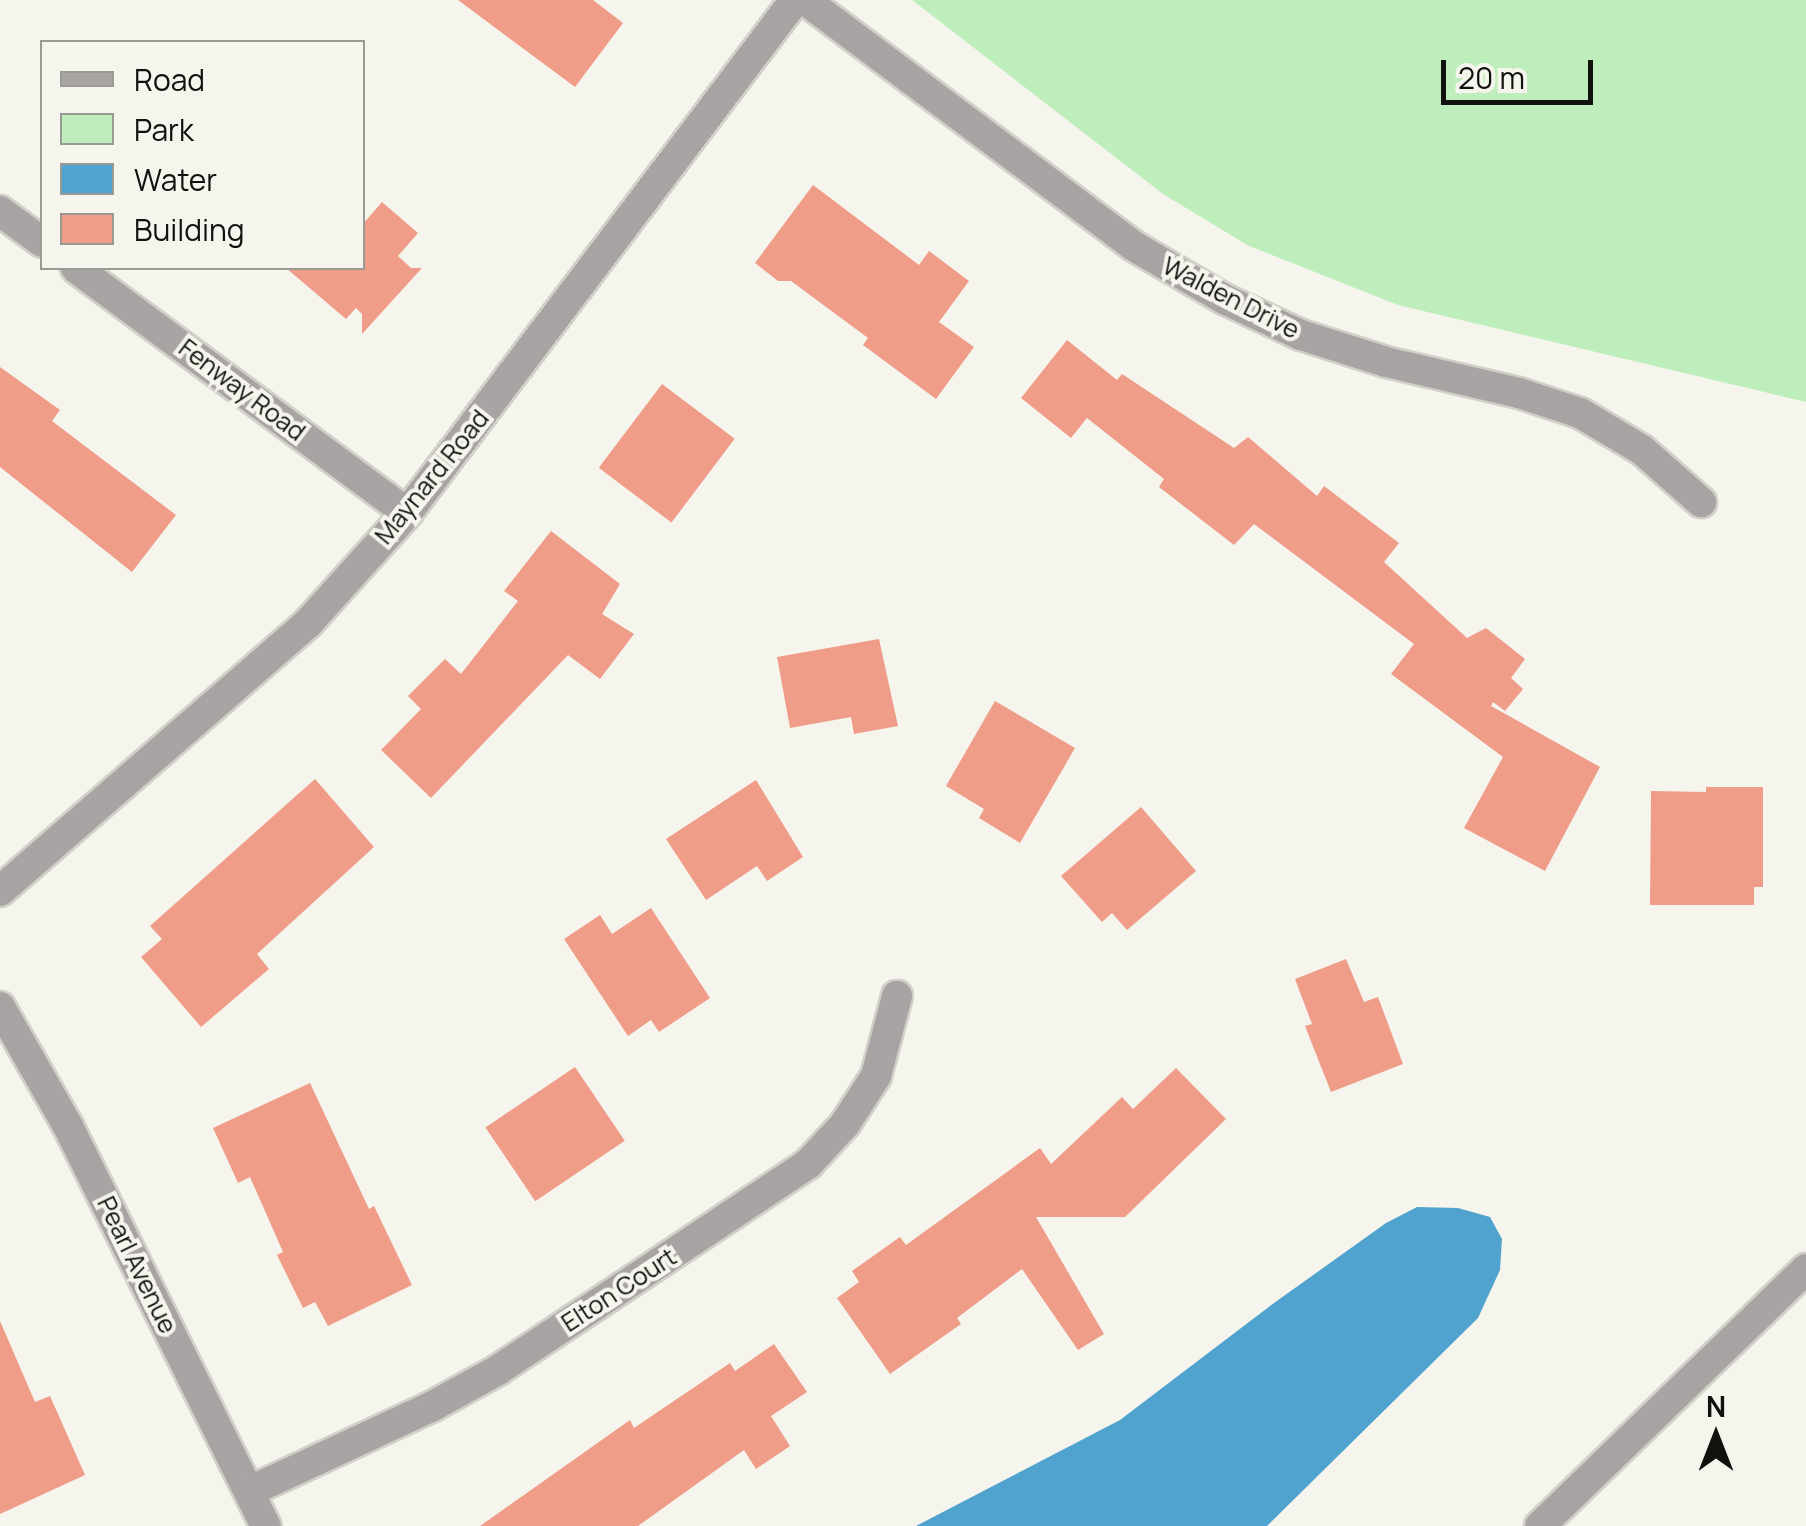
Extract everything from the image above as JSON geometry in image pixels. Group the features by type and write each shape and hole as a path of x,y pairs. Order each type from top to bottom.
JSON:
{"street":[{"name":"Maynard Road","path":"0,890 309,622 407,513 795,0"},
{"name":"Walden Drive","path":"805,0 1132,245 1224,300 1301,335 1386,362 1519,393 1580,414 1642,450 1701,502"},
{"path":"0,211 40,241"},
{"name":"Fenway Road","path":"79,270 407,513"},
{"name":"Elton Court","path":"250,1491 431,1407 498,1370 808,1164 844,1124 876,1076 897,996"},
{"name":"Pearl Avenue","path":"0,1008 68,1126 266,1526"},
{"path":"1540,1526 1806,1270"}],"green space":[{"path":"912,0 1806,0 1806,402 1398,305 1249,246 1163,194"}],"water":[{"path":"1417,1207 1458,1208 1490,1217 1502,1239 1500,1270 1478,1318 1267,1526 916,1526 1120,1420 1274,1303 1386,1223"}],"building":[{"path":"458,0 593,0 623,23 575,87"},
{"path":"813,185 919,265 929,251 969,281 939,322 974,347 936,399 863,345 868,338 791,281 778,281 755,263"},
{"path":"382,202 418,233 398,256 411,268 422,268 362,334 362,314 356,308 346,319 288,270 365,270 365,222"},
{"path":"1067,340 1117,380 1122,374 1234,448 1248,437 1317,496 1324,486 1399,543 1384,562 1467,638 1486,628 1525,659 1511,678 1523,689 1505,711 1493,702 1491,706 1600,767 1545,871 1464,828 1503,757 1391,674 1414,644 1254,524 1234,545 1159,487 1164,479 1087,418 1071,438 1021,398"},
{"path":"0,367 60,410 52,421 176,515 132,572 0,467"},
{"path":"662,384 735,439 671,523 599,468"},
{"path":"551,531 620,584 602,614 634,634 600,679 568,655 431,798 381,750 421,709 408,696 445,659 461,674 518,601 504,591"},
{"path":"879,639 898,726 854,734 851,717 790,728 777,657"},
{"path":"995,701 1075,748 1020,843 979,818 984,809 946,786"},
{"path":"315,779 374,847 257,954 269,969 201,1027 141,957 162,939 150,926"},
{"path":"756,780 803,857 767,881 757,866 706,900 666,839"},
{"path":"1706,787 1763,787 1763,887 1754,887 1754,905 1650,905 1651,791 1706,792"},
{"path":"1141,807 1196,871 1127,930 1112,913 1102,922 1061,876"},
{"path":"651,908 710,998 659,1032 651,1020 628,1036 564,939 600,915 612,934"},
{"path":"1346,959 1364,1002 1378,997 1403,1064 1331,1092 1305,1026 1312,1024 1295,979"},
{"path":"575,1067 625,1141 535,1201 485,1127"},
{"path":"1176,1068 1226,1119 1125,1217 1036,1217 1104,1334 1078,1350 1022,1269 957,1318 961,1324 890,1374 837,1298 859,1282 852,1271 900,1237 906,1245 1040,1148 1051,1164 1122,1097 1133,1109"},
{"path":"310,1083 369,1209 374,1206 412,1285 328,1326 315,1302 303,1308 277,1255 283,1252 250,1177 238,1183 213,1128"},
{"path":"0,1321 35,1402 50,1396 85,1475 0,1514"},
{"path":"774,1344 807,1392 771,1416 790,1446 756,1469 744,1450 638,1526 480,1526 630,1420 634,1428 730,1363 735,1371"}]}
